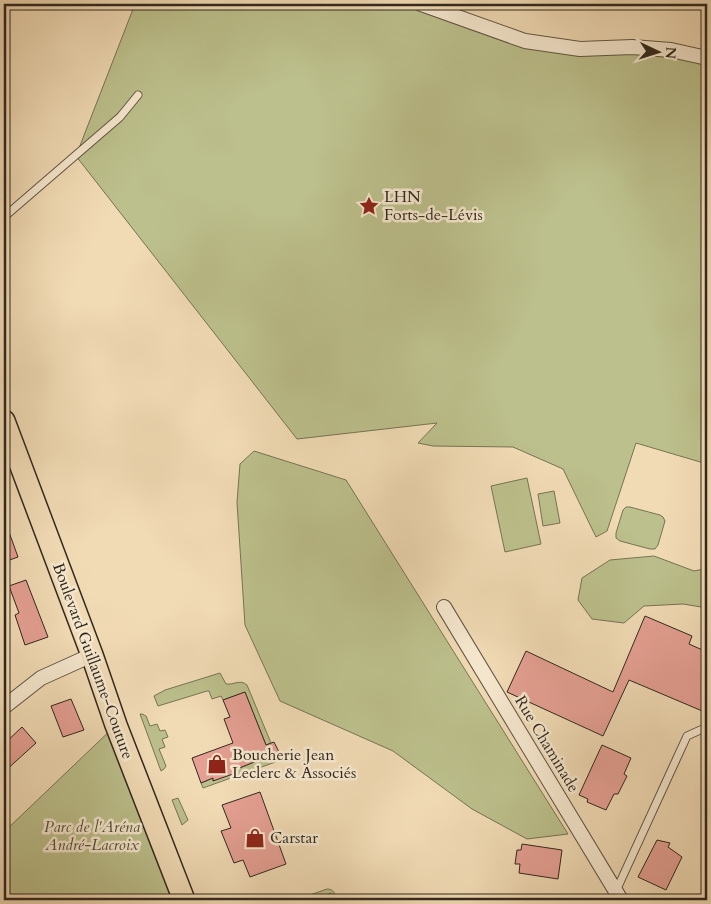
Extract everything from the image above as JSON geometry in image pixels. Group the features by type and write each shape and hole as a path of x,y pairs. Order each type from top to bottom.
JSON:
{"main road":[{"name":"Boulevard Guillaume-Couture","path":"4,420 92,655 116,725 184,900"}],"street":[{"path":"421,4 525,41 549,46 580,49 632,47 671,50 707,58"},
{"name":"Rue Chaminade","path":"444,606 618,896"},
{"path":"4,707 41,678 92,655"}],"lane":[{"path":"4,217 120,117 138,95"},
{"path":"618,896 688,736 707,727"}],"green space":[{"path":"135,4 421,4 525,41 707,58 707,464 636,443 607,531 596,537 563,469 513,447 433,446 418,443 437,423 297,439 76,156"},
{"path":"254,451 346,480 568,834 527,839 472,809 393,751 280,701 245,625 237,502 240,464"},
{"path":"527,478 541,544 505,552 491,486"},
{"path":"554,491 560,523 543,526 538,494"},
{"path":"626,507 663,517 665,521 655,549 620,541 616,538 623,510"},
{"path":"654,556 694,571 704,569 707,562 707,608 683,604 644,606 624,623 592,619 578,600 582,578 610,560"},
{"path":"220,673 226,684 239,682 247,685 271,743 266,745 245,692 223,700 221,696 212,699 209,691 207,691 158,706 154,696 165,690"},
{"path":"140,714 146,716 150,726 157,724 160,731 165,730 168,737 162,739 165,747 159,749 166,766 161,771"},
{"name":"Parc de l'Aréna André-Lacroix","path":"116,725 184,900 4,900 4,832"},
{"path":"279,752 281,760 203,788 201,783 213,778 213,781 232,771"},
{"path":"178,798 188,820 182,825 172,800"},
{"path":"327,889 333,891 337,900 334,900 331,893 311,900 296,900"}],"building":[{"path":"4,522 18,557 4,562"},
{"path":"26,580 48,637 25,645 15,615 19,613 9,586"},
{"path":"645,616 692,636 689,644 707,652 707,713 629,680 603,736 507,692 526,651 613,692"},
{"path":"245,692 266,745 274,742 279,752 232,771 233,774 213,781 213,778 201,783 192,758 233,743 224,719 230,717 223,700"},
{"path":"71,699 84,730 63,737 51,706"},
{"path":"22,727 36,743 4,772 4,744"},
{"path":"602,745 631,758 624,774 627,776 618,794 614,794 606,810 587,802 588,799 579,795"},
{"path":"260,792 286,864 250,877 243,860 234,863 221,831 231,828 222,805"},
{"path":"657,840 670,843 668,847 682,857 666,890 638,877"},
{"path":"522,844 562,850 558,879 519,873 520,864 515,864 517,850 521,850"}],"place":[{"name":"LHN Forts-de-Lévis","path":"369,206"},
{"name":"Boucherie Jean Leclerc & Associés","path":"217,764"},
{"name":"Carstar","path":"255,838"}]}
